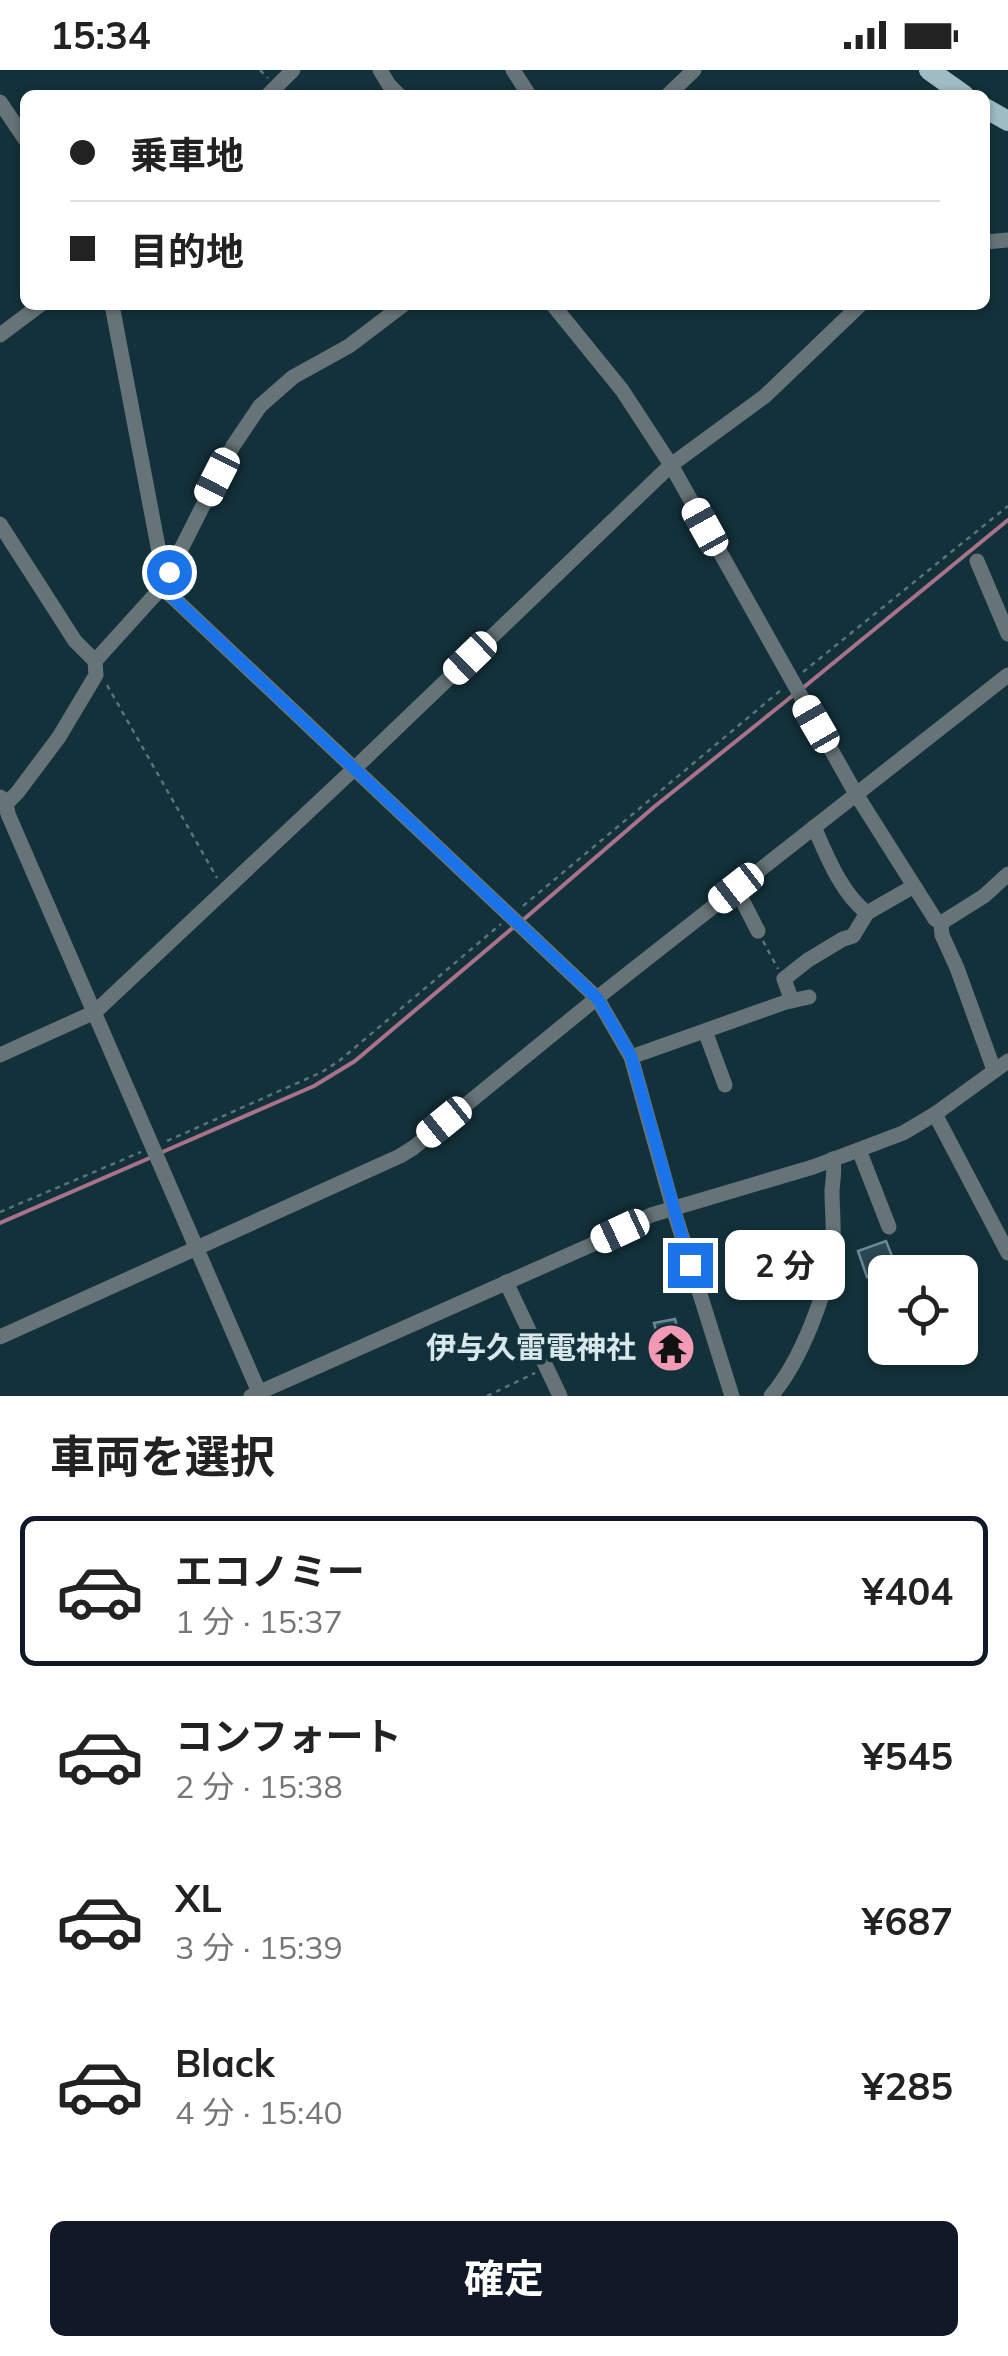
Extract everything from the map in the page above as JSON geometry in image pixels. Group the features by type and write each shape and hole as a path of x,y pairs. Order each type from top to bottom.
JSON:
{"main road":[{"path":"929,70 957,90"}],"street":[{"path":"273,90 293,70"},
{"path":"673,90 694,70"},
{"path":"0,102 20,132"},
{"path":"0,335 33,310"},
{"path":"113,310 166,580 354,768 597,998 631,1056 673,1208 732,1396"},
{"path":"95,662 166,580 233,446 260,406 293,376 349,346 396,310"},
{"path":"556,310 622,390 671,465 856,794 935,920 941,923"},
{"path":"0,1055 95,1012 671,465 766,396 855,310"},
{"path":"0,524 74,641 95,662 96,675 59,738 2,803 197,1246 255,1394 637,1221 859,1150 903,1134 935,1114 1001,1065 942,934 941,923"},
{"path":"977,561 1008,634"},
{"path":"0,1337 400,1156 1008,676"},
{"path":"814,827 837,874 867,913"},
{"path":"941,923 984,896 1008,874"},
{"path":"631,1056 801,999 784,979 808,960 853,936 867,913 914,886"},
{"path":"736,888 758,931"},
{"path":"705,1031 726,1085"},
{"path":"935,1114 1008,1253"},
{"path":"859,1150 889,1227"},
{"path":"771,1396 799,1352 830,1266 833,1159"},
{"path":"506,1282 560,1396"}],"path":[{"path":"0,1212 331,1066 517,922 1008,506"},
{"path":"95,662 226,889"},
{"path":"758,931 784,979"},
{"path":"487,1396 546,1367"}],"building":[{"path":"886,1241 892,1255 868,1255 867,1277 858,1251"},
{"name":"伊与久雷電神社","path":"675,1319 678,1358 668,1360 663,1337 658,1338 654,1323"}],"waterway":[{"path":"804,687 1008,520"},
{"path":"523,920 654,807 796,693"},
{"path":"160,1153 314,1086 355,1061 515,926"},
{"path":"0,1223 152,1157"}],"place":[{"name":"伊与久雷電神社","path":"671,1348"}],"route":[{"path":"169,572 162,587 597,998 631,1056 690,1265"}]}
